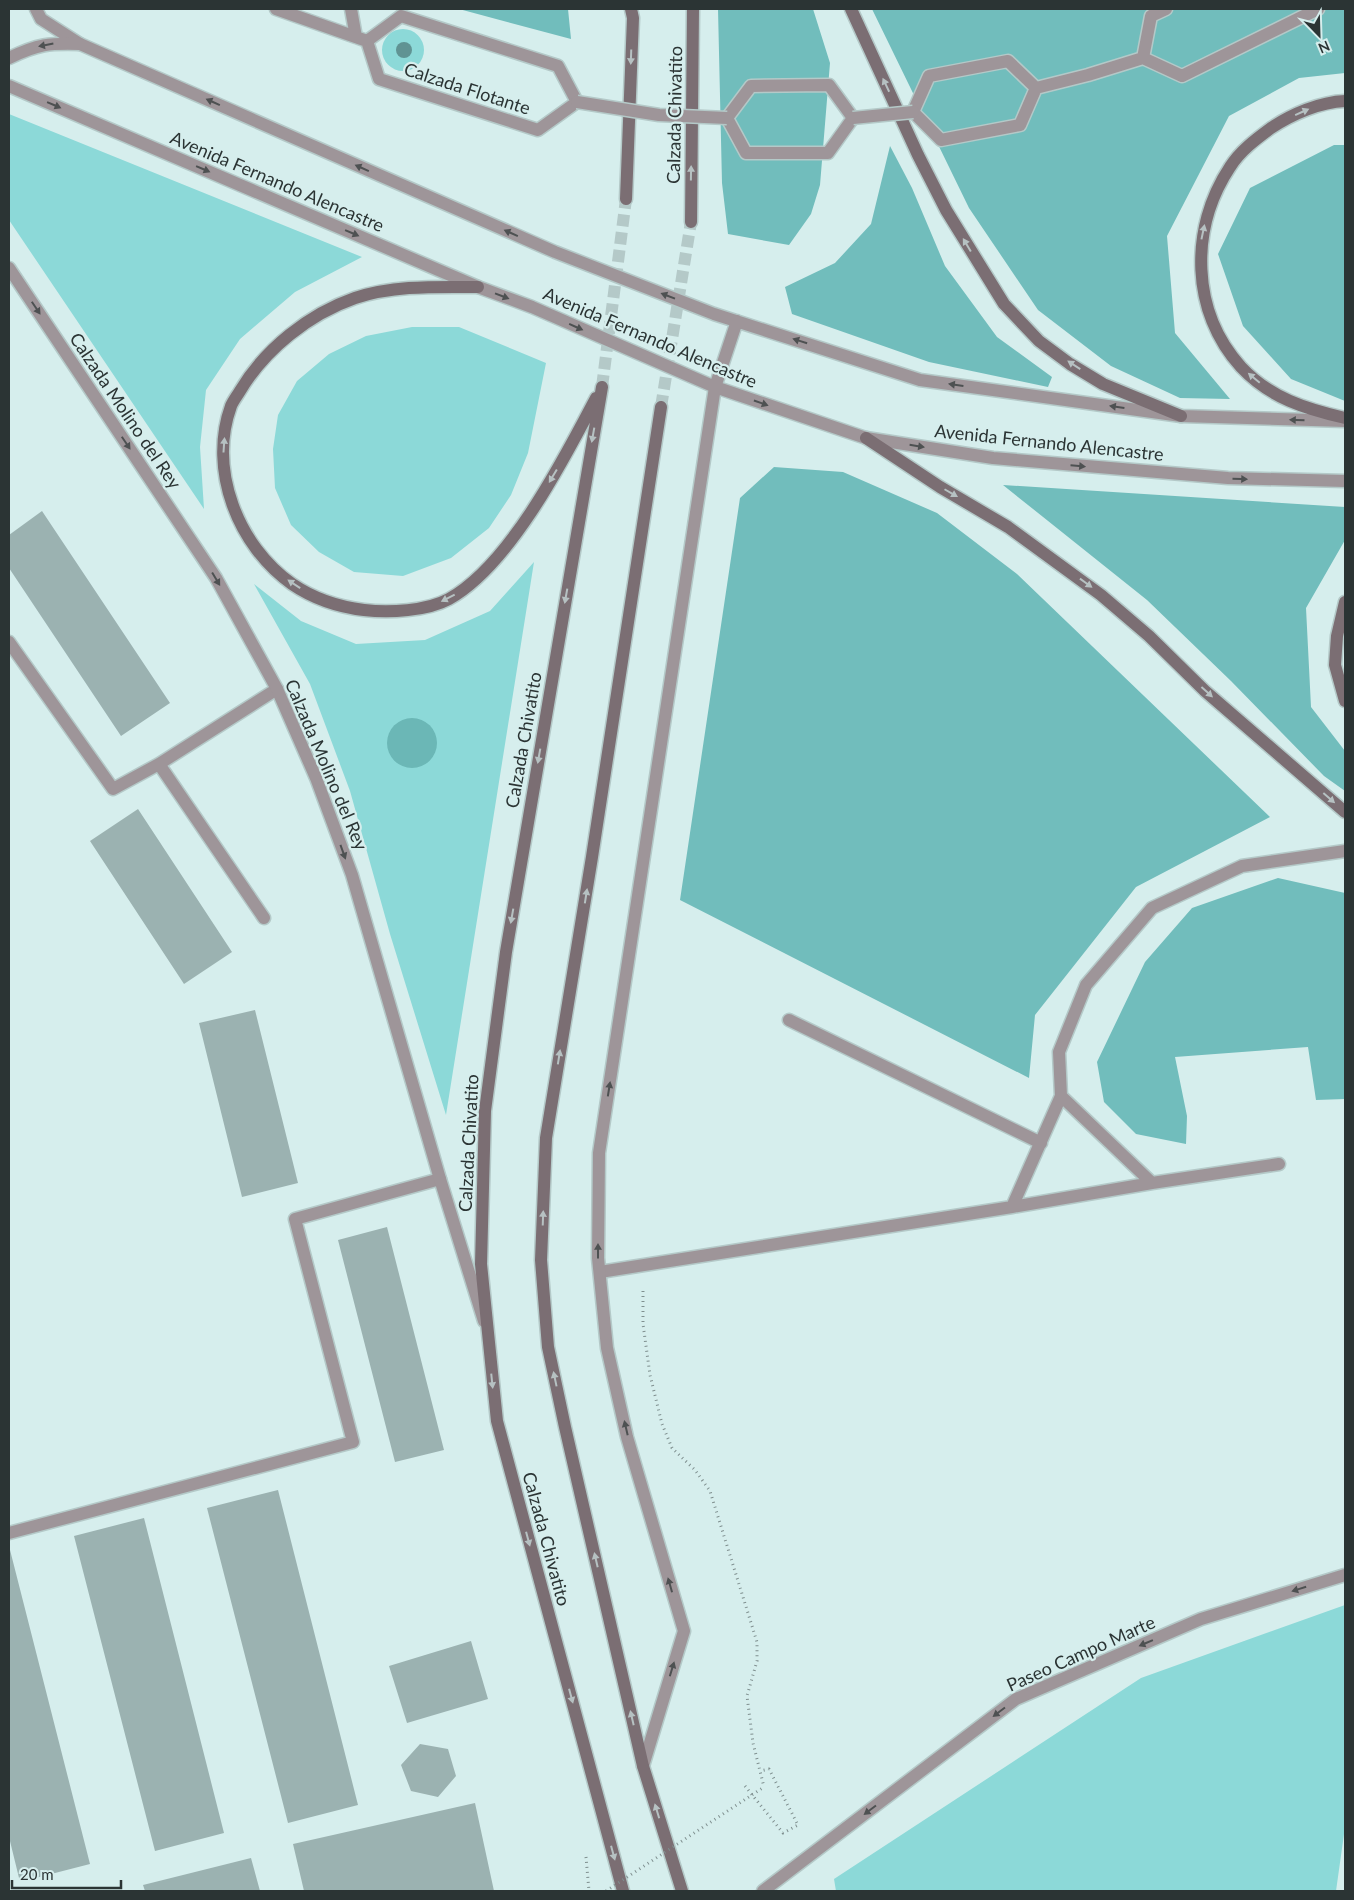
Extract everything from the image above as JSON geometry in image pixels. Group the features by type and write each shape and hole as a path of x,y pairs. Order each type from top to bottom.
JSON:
{"main road":[{"path":"626,199 633,18 631,9"},
{"name":"Calzada Chivatito","path":"691,222 693,9"},
{"path":"851,9 918,155 946,210 1004,304 1039,341 1070,364 1103,384 1181,416"},
{"path":"1345,101 1338,101 1309,109 1282,121 1254,141 1231,166 1216,190 1210,207 1202,236 1200,264 1203,292 1211,320 1224,345 1242,368 1265,387 1288,402 1345,420"},
{"name":"Calzada Chivatito","path":"478,287 411,287 356,298 329,310 303,326 278,344 250,374 231,405 225,435 223,459 227,488 237,517 252,542 270,566 285,578 319,598 347,608 377,612 418,609 448,600 486,570 509,543 555,472 602,387 506,952 485,1111 481,1264 497,1421 623,1891"},
{"path":"661,407 546,1138 541,1260 548,1347 642,1766 682,1891"},
{"path":"866,438 940,487 1008,527 1101,595 1149,636 1205,691 1345,812"},
{"path":"1345,602 1337,636 1335,665 1345,701"}],"street":[{"path":"36,9 41,20 80,44 555,252 714,314 920,380 1181,416 1345,420"},
{"path":"276,9 362,39 401,16 558,66 577,102 659,115 726,118"},
{"path":"350,9 362,39"},
{"path":"1143,58 1151,16 1166,9"},
{"path":"1036,88 1088,75 1143,58 1182,76 1318,9"},
{"name":"Calzada Flotante","path":"362,39 379,79 452,104 538,130 577,102"},
{"path":"9,58 27,49 50,43 80,44"},
{"path":"913,112 929,76 1008,61 1036,88"},
{"path":"726,118 751,86 829,85 853,118"},
{"name":"Avenida Fernando Alencastre","path":"9,86 715,387 866,438 993,458 1228,478 1345,481"},
{"path":"913,112 941,140 1020,124 1036,88"},
{"path":"726,118 746,153 828,153 853,118 913,112"},
{"name":"Calzada Molino del Rey","path":"9,268 216,578 276,689 316,778 352,875 440,1179 487,1332"},
{"path":"642,1766 684,1631 625,1428 607,1348 598,1258 599,1154 715,387 736,321"},
{"path":"9,642 113,788 160,764 276,689"},
{"path":"160,764 264,918"},
{"path":"1012,1207 1061,1096 1059,1052 1086,985 1152,908 1242,866 1345,851"},
{"path":"789,1020 1041,1143"},
{"path":"1061,1096 1152,1183"},
{"path":"600,1272 1279,1164"},
{"path":"9,1533 353,1442 295,1219 440,1179"},
{"name":"Paseo Campo Marte","path":"763,1891 1016,1699 1200,1619 1345,1575"}],"path":[{"path":"606,1891 764,1787 753,1743 747,1696 757,1661 757,1642 710,1491 695,1470 672,1448 662,1424 650,1375 643,1324 644,1265"},
{"path":"745,1786 783,1833 798,1825 769,1768 760,1771"}],"shaded area":[{"path":"459,9 568,9 571,39"},
{"path":"718,9 813,9 830,63 820,185 811,214 789,245 728,234 722,183"},
{"path":"872,9 1345,9 1345,73 1299,78 1229,116 1167,236 1175,333 1230,399 1180,398 1111,366 1038,310 969,208"},
{"path":"399,29 407,29 418,35 424,50 418,65 407,71 399,71 388,65 382,54 382,46 388,35"},
{"path":"9,114 362,257 295,292 240,339 206,390 200,447 204,509 9,220"},
{"path":"1334,145 1345,145 1345,401 1291,379 1243,326 1218,254 1250,188"},
{"path":"890,146 912,188 945,266 997,337 1052,377 1048,387 929,362 792,314 785,287 835,263 871,224"},
{"path":"412,327 459,327 546,363 528,453 511,495 489,528 451,558 403,576 354,572 319,552 291,525 275,488 273,449 278,415 297,381 329,354 366,336"},
{"path":"774,467 843,472 937,513 1017,574 1270,817 1136,887 1035,1015 1029,1078 680,900 740,498"},
{"path":"1003,485 1345,507 1345,540 1306,608 1311,707 1345,751 1345,791 1324,776 1231,681 1147,600"},
{"path":"534,562 446,1115 390,934 350,791 310,684 254,584 301,621 356,644 425,640 490,611"},
{"path":"412,718 421,720 432,729 437,743 435,752 426,763 412,768 403,766 392,757 387,743 389,734 398,723"},
{"path":"1278,878 1345,893 1345,1099 1316,1100 1308,1047 1175,1057 1187,1116 1186,1144 1136,1134 1104,1102 1097,1062 1145,962 1192,908"},
{"path":"1345,1605 1345,1827 1336,1891 836,1891 834,1879 1141,1678"}],"building":[{"path":"42,511 170,703 121,736 9,568 9,535"},
{"path":"138,809 232,952 184,984 90,841"},
{"path":"255,1010 298,1183 242,1197 199,1023"},
{"path":"387,1227 444,1450 395,1462 338,1240"},
{"path":"278,1490 358,1805 288,1823 207,1508"},
{"path":"144,1518 224,1833 155,1851 74,1536"},
{"path":"9,1546 90,1864 20,1882 9,1837"},
{"path":"471,1641 488,1699 407,1723 389,1666"},
{"path":"420,1744 448,1749 456,1776 438,1797 411,1791 401,1765"},
{"path":"475,1803 494,1891 304,1891 293,1844"},
{"path":"251,1858 260,1891 145,1891 143,1885"}],"tunnel":[{"path":"602,387 626,199"},
{"path":"661,407 691,222"}]}
